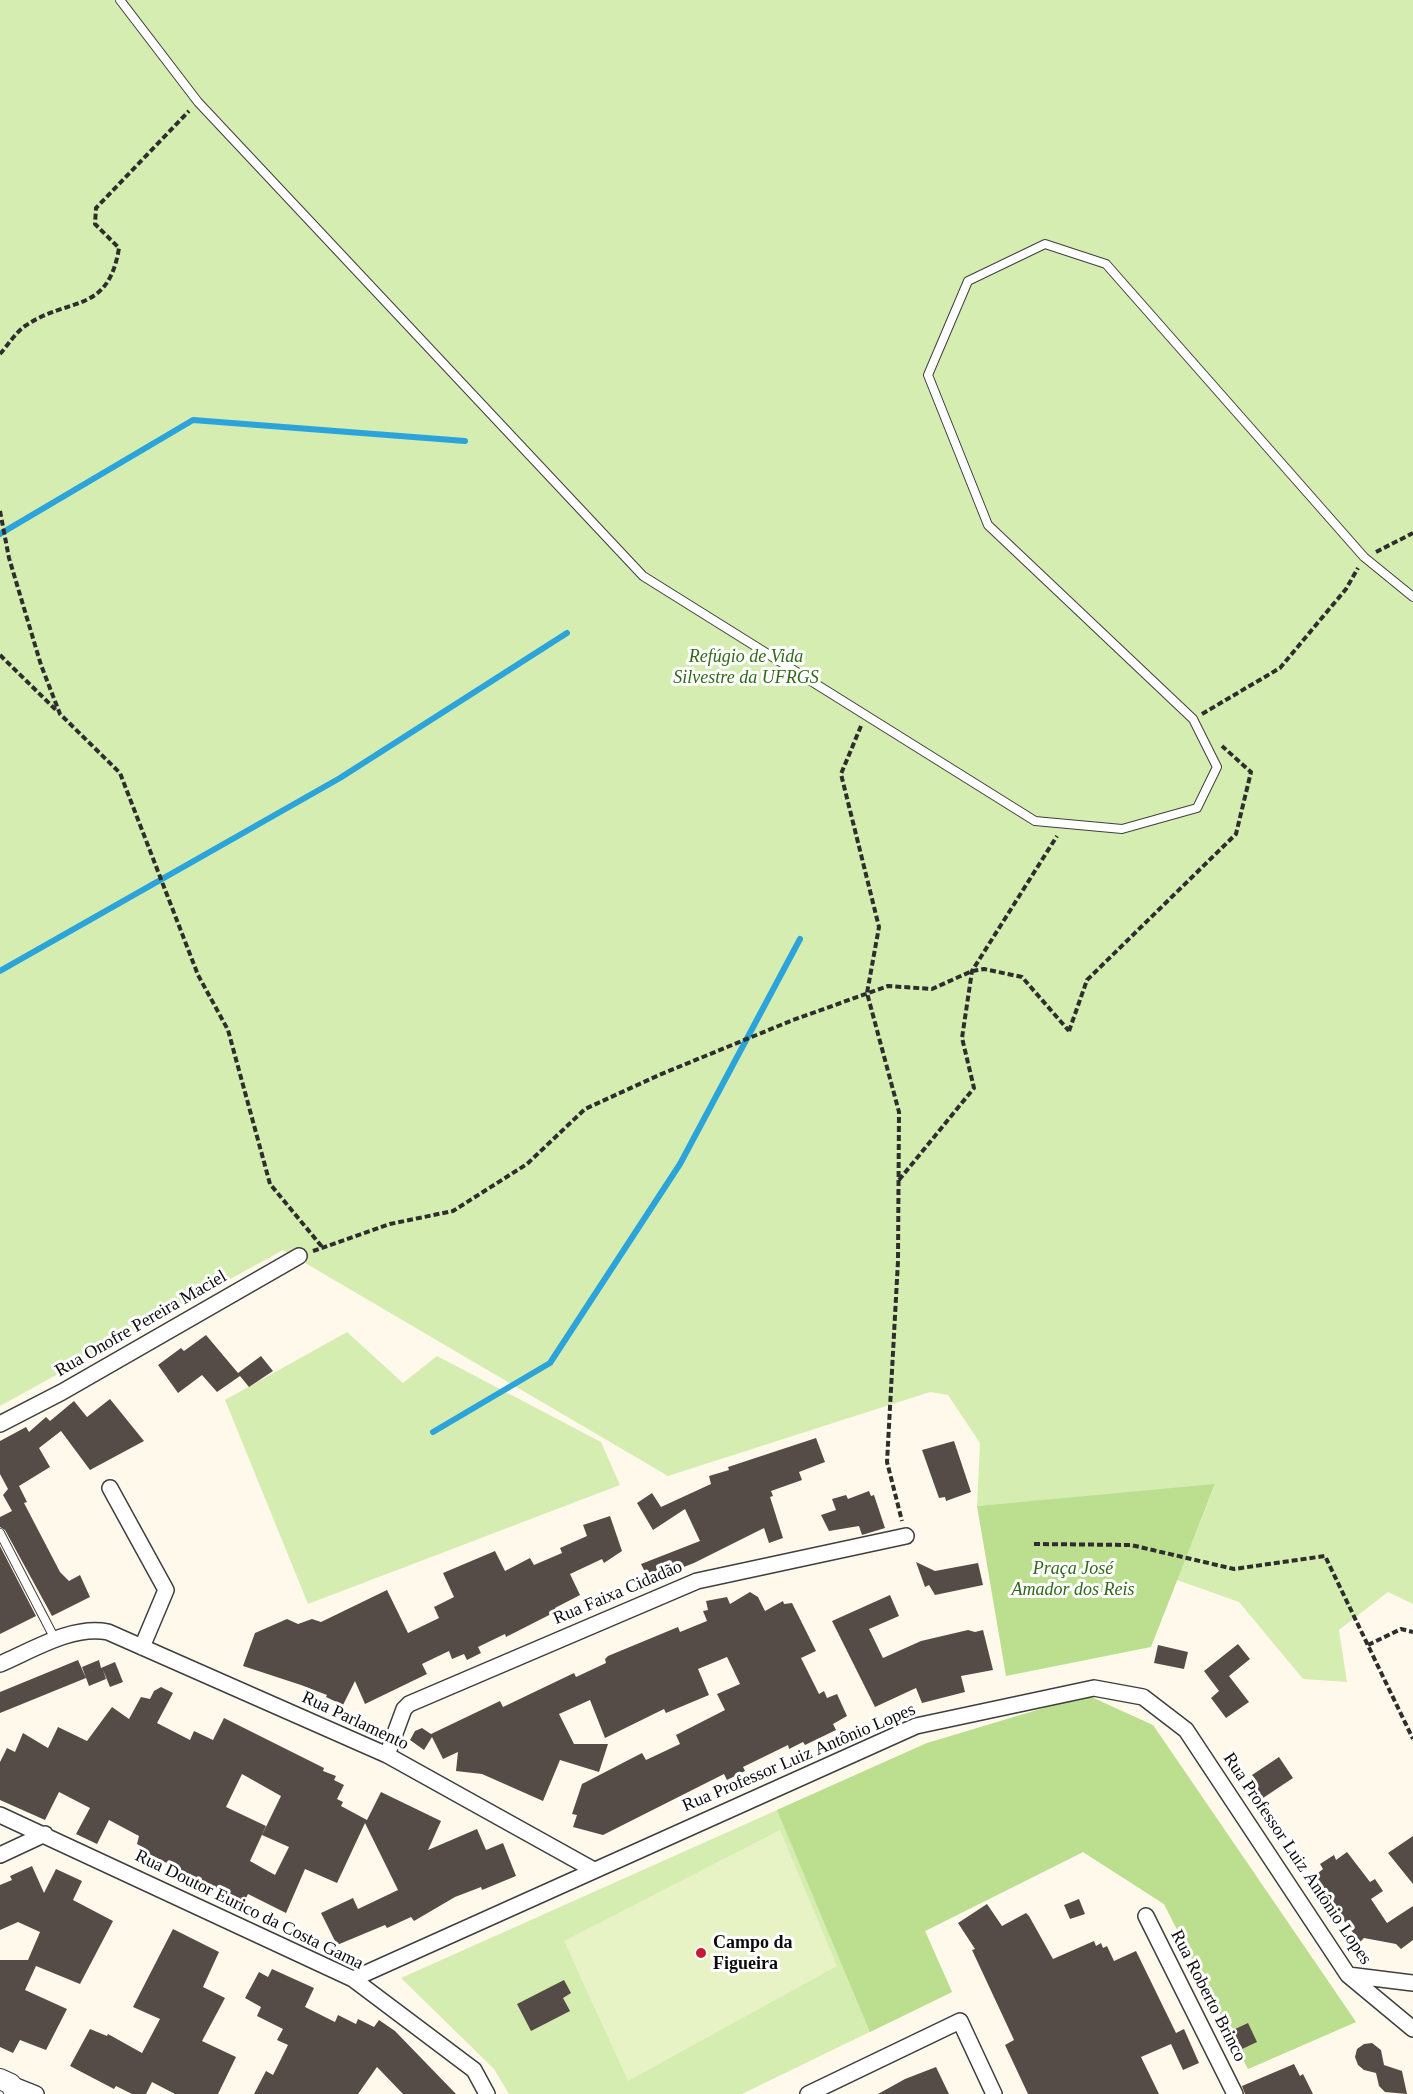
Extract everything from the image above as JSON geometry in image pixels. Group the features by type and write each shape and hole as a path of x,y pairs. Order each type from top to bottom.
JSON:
{"street":[{"name":"Rua Onofre Pereira Maciel","path":"0,1424 62,1392 299,1256"},
{"path":"110,1488 166,1590 142,1647"},
{"name":"Rua Faixa Cidadão","path":"387,1755 404,1709 409,1704 697,1581 906,1536"},
{"name":"Rua Parlamento","path":"56,1641 76,1632 92,1629 108,1632 387,1755 592,1869"},
{"path":"0,1664 56,1641"},
{"name":"Rua Professor Luiz Antônio Lopes","path":"353,1979 592,1869 916,1726 1094,1688 1143,1697 1186,1730 1348,1975 1413,2029"},
{"name":"Rua Doutor Eurico da Costa Gama","path":"0,1815 353,1979 474,2070 487,2094"},
{"path":"0,1855 45,1834"},
{"name":"Rua Roberto Brinco","path":"1146,1916 1235,2094"},
{"path":"1348,1975 1413,1983"},
{"path":"808,2094 960,2021 994,2094"},
{"path":"9,2086 36,2094"}],"lane":[{"path":"120,0 198,102 643,576 1035,821 1122,829 1197,808 1217,767 1193,719 988,525 928,375 968,281 1045,244 1106,264 1364,557 1413,597"},
{"path":"0,1533 56,1641"}],"path":[{"path":"0,354 25,326 99,294 115,270 119,248 95,224 96,207 198,102"},
{"path":"0,511 12,569 41,665 60,714"},
{"path":"1193,719 1280,668 1346,588 1364,557 1413,533"},
{"path":"0,656 120,773 198,975 228,1030 270,1184 323,1248"},
{"path":"865,715 841,774 879,927 867,993 900,1112 898,1262 887,1462 906,1536"},
{"path":"299,1256 390,1224 453,1211 527,1164 585,1110 659,1075 888,986 932,989 972,971 984,969 1022,977 1069,1031 1087,980 1236,834 1251,772 1218,742"},
{"path":"899,1180 974,1088 962,1038 972,971 1057,837 1061,824"},
{"path":"1034,1544 1131,1545 1234,1569 1325,1556 1413,1739"},
{"path":"1368,1645 1401,1629 1413,1632"}],"green space":[{"name":"Refúgio de Vida Silvestre da UFRGS","path":"0,0 1413,0 1413,1604 1388,1592 1339,1630 1347,1682 1303,1679 1239,1602 1177,1580 1215,1485 977,1506 980,1443 948,1395 930,1392 668,1476 283,1250 0,1406"},
{"path":"347,1332 403,1383 437,1356 601,1442 620,1485 308,1604 225,1400"},
{"name":"Praça José Amador dos Reis","path":"1215,1484 1151,1647 1006,1676 977,1506"},
{"path":"1087,1695 1153,1725 1356,2022 1248,2069 1164,1904 1083,1852 925,1931 952,1992 870,2032 777,1810 927,1743"},
{"path":"1153,1725 1356,2022 1248,2069 1164,1904 1083,1852 925,1931 952,1992 742,2094 509,2094 494,2069 401,1978 927,1743"},
{"name":"Campo da Figueira","path":"780,1830 837,1966 628,2081 564,1941"}],"building":[{"path":"206,1335 238,1373 261,1356 273,1371 249,1387 240,1376 217,1392 202,1375 178,1393 158,1365 181,1348 184,1351"},
{"path":"110,1399 144,1441 90,1470 61,1431 39,1448 50,1467 19,1486 27,1502 24,1503 60,1572 69,1581 80,1575 90,1597 52,1616 5,1530 0,1527 0,1517 12,1511 3,1495 8,1489 0,1474 0,1441 26,1427 29,1432 46,1417 50,1421 74,1401 87,1417"},
{"path":"816,1438 825,1462 799,1472 802,1480 771,1491 773,1496 770,1497 783,1538 769,1543 764,1528 694,1563 671,1572 669,1567 648,1578 641,1564 700,1541 685,1509 653,1530 637,1503 652,1493 661,1507 711,1484 709,1476 729,1470 728,1467"},
{"path":"954,1441 971,1492 946,1501 945,1497 939,1498 922,1450"},
{"path":"869,1491 871,1496 874,1495 885,1528 862,1535 859,1526 829,1531 821,1515 836,1510 832,1499 846,1495 848,1499"},
{"path":"610,1516 622,1551 604,1563 602,1559 570,1574 580,1595 555,1608 557,1611 506,1637 505,1634 478,1647 481,1653 467,1660 464,1654 452,1659 449,1651 422,1664 427,1674 365,1704 355,1681 343,1705 326,1697 327,1695 243,1666 255,1633 287,1619 298,1624 312,1619 321,1622 387,1590 408,1633 439,1618 434,1607 454,1597 443,1573 495,1551 505,1571 530,1558 534,1565 562,1553 560,1548 587,1536 583,1525"},
{"path":"0,1546 36,1616 0,1634"},
{"path":"916,1562 935,1571 978,1563 983,1585 935,1595 929,1585 925,1587"},
{"path":"750,1592 758,1597 765,1611 783,1601 784,1604 792,1603 816,1651 801,1658 819,1694 824,1691 827,1698 837,1694 847,1716 833,1724 836,1730 805,1745 803,1742 789,1749 788,1745 743,1767 745,1771 727,1780 724,1774 603,1835 573,1827 577,1815 572,1814 582,1784 642,1753 646,1760 680,1744 676,1735 725,1710 717,1694 740,1684 727,1657 698,1669 709,1695 666,1713 664,1709 605,1738 590,1700 559,1714 574,1744 608,1744 599,1772 560,1760 543,1801 482,1774 456,1771 458,1752 443,1759 432,1737 424,1750 410,1740 415,1731 422,1728 431,1734 500,1701 503,1707 574,1673 576,1677 606,1663 605,1659 608,1656 678,1627 680,1632 707,1621 703,1611 708,1610 706,1601 727,1597 730,1604"},
{"path":"890,1595 899,1616 869,1629 883,1658 921,1641 968,1630 975,1632 983,1630 993,1670 961,1676 965,1692 922,1703 916,1688 875,1707 832,1621"},
{"path":"1238,1644 1250,1659 1229,1676 1249,1702 1226,1718 1211,1698 1219,1691 1204,1671"},
{"path":"1158,1645 1188,1652 1184,1669 1154,1663"},
{"path":"78,1660 86,1678 0,1713 0,1692"},
{"path":"99,1660 101,1668 115,1662 123,1682 110,1687 103,1670 106,1679 89,1686 82,1667"},
{"path":"161,1687 173,1693 157,1723 190,1740 194,1731 213,1740 224,1718 336,1776 334,1780 344,1785 337,1799 343,1802 341,1806 367,1820 381,1792 441,1821 428,1850 477,1829 486,1850 503,1843 516,1876 482,1890 481,1887 455,1897 414,1921 411,1917 387,1928 385,1925 337,1945 321,1913 353,1898 358,1909 398,1890 365,1823 337,1883 305,1869 286,1913 248,1894 244,1902 143,1851 144,1848 137,1844 139,1836 109,1820 97,1844 76,1834 90,1808 59,1792 45,1820 0,1800 0,1762 7,1748 15,1752 23,1733 48,1748 58,1727 87,1741 112,1707 129,1719 141,1697 150,1699 154,1691","holes":["242,1774 281,1796 262,1835 289,1847 275,1875 250,1861 266,1826 226,1807"]},
{"path":"1279,1757 1293,1778 1257,1802 1248,1788 1257,1782 1252,1775"},
{"path":"1413,1836 1413,1884 1388,1853"},
{"path":"1347,1852 1370,1882 1375,1879 1383,1891 1371,1899 1387,1923 1413,1906 1413,1940 1401,1949 1396,1944 1364,1938 1360,1942 1312,1878 1323,1869 1320,1864 1334,1855 1336,1860"},
{"path":"32,1866 44,1893 56,1869 82,1881 73,1900 113,1921 80,1984 36,1966 25,1990 67,2009 46,2050 20,2040 13,2053 0,2047 0,1960 28,1960 40,1932 18,1922 0,1930 0,1885 12,1880 10,1876"},
{"path":"1079,1899 1085,1914 1070,1919 1064,1905"},
{"path":"987,1904 1002,1926 1026,1913 1053,1959 1094,1941 1096,1946 1101,1943 1103,1948 1107,1946 1114,1961 1136,1951 1176,2033 1184,2029 1199,2063 1183,2070 1171,2044 1141,2057 1159,2094 1028,2094 1005,2045 1014,2040 972,1950 975,1949 958,1923"},
{"path":"173,1929 219,1952 203,1987 225,1998 202,2041 236,2057 218,2094 175,2094 152,2082 146,2094 132,2094 116,2086 114,2089 70,2066 90,2029 107,2036 108,2034 142,2053 160,2019 133,2007"},
{"path":"272,1969 314,1988 305,2007 335,2022 338,2015 356,2024 358,2019 374,2027 379,2020 395,2031 456,2094 403,2094 377,2067 358,2094 254,2094 266,2071 273,2075 288,2045 277,2040 283,2029 257,2016 261,2007 245,1998 259,1972 268,1977"},
{"path":"564,1980 571,1993 563,1998 570,2011 531,2031 517,2004"},
{"path":"1248,2023 1257,2042 1242,2049 1233,2030"},
{"path":"1372,2043 1381,2050 1384,2065 1402,2071 1407,2094 1385,2092 1379,2086 1376,2073 1364,2070 1358,2065 1355,2057 1357,2049 1364,2044"},
{"path":"1294,2064 1300,2076 1303,2074 1313,2094 1245,2094 1242,2086"},
{"path":"936,2067 949,2094 878,2094 905,2079"}],"waterway":[{"path":"0,534 193,420 465,441"},
{"path":"0,971 340,778 567,633"},
{"path":"433,1432 550,1363 680,1164 800,939"}],"place":[{"name":"Campo da Figueira","path":"701,1953"}]}
